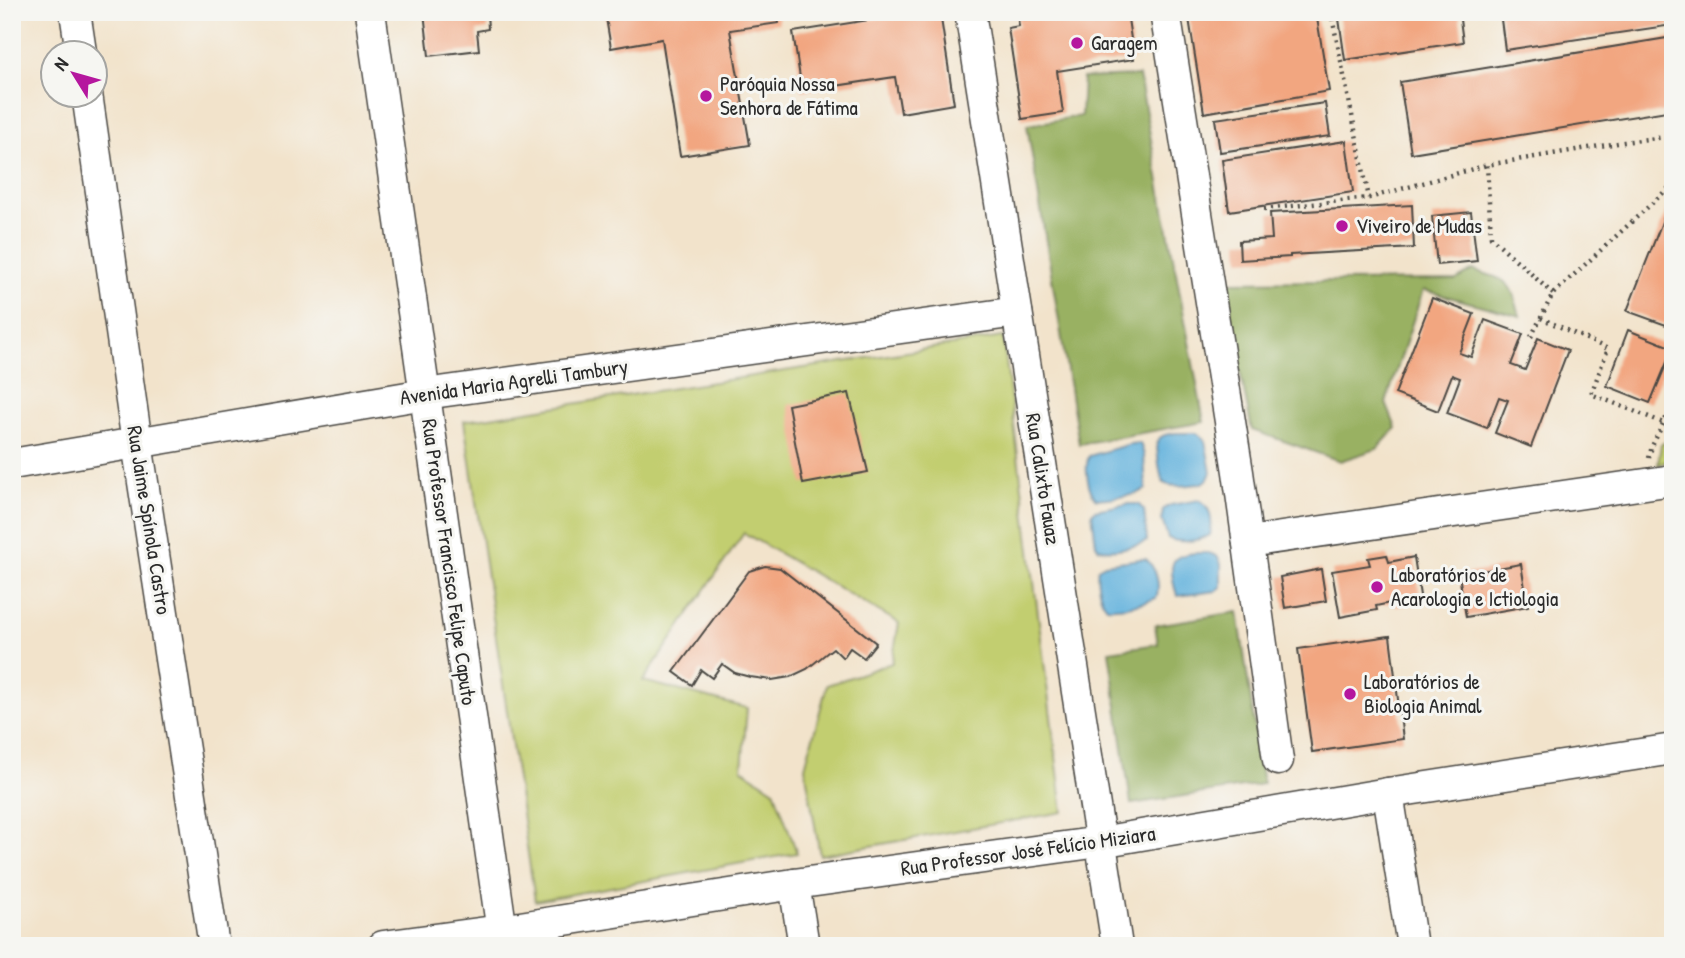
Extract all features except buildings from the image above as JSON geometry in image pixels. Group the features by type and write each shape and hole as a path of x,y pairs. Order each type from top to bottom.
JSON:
{"street":[{"path":"75,12 78,38"},
{"name":"Rua Professor Francisco Felipe Caputo","path":"370,12 503,938"},
{"name":"Rua Calixto Fauaz","path":"970,12 1117,946"},
{"path":"1165,12 1248,542 1278,760"},
{"name":"Rua Jaime Spínola Castro","path":"89,108 214,946"},
{"name":"Avenida Maria Agrelli Tambury","path":"12,464 425,394 1017,312"},
{"path":"1248,542 1661,481"},
{"name":"Rua Professor José Felício Miziara","path":"383,946 503,938 794,884 1100,842 1388,793 1673,749"},
{"path":"1388,793 1412,946"},
{"path":"794,884 804,946"}],"path":[{"path":"1331,12 1369,198"},
{"path":"1264,209 1369,198 1487,165 1673,136"},
{"path":"1487,165 1491,237 1553,294"},
{"path":"1531,337 1553,294 1673,184"},
{"path":"1541,318 1608,349 1591,394 1664,423"},
{"path":"1661,481 1650,455 1673,404"}],"green space":[{"path":"1139,76 1204,422 1079,444 1027,125 1081,116 1083,78"},
{"path":"1473,270 1506,283 1514,295 1520,316 1423,290 1386,403 1396,428 1377,449 1340,461 1252,430 1222,282 1456,280"},
{"path":"1003,337 1063,812 820,855 805,767 827,685 892,663 899,623 744,533 643,681 747,708 742,769 774,790 797,853 535,901 464,421"},
{"path":"1673,440 1673,459 1658,465 1661,444"},
{"path":"1238,612 1263,784 1131,804 1109,651 1158,644 1155,625"}],"water":[{"path":"1197,433 1205,440 1211,472 1204,482 1177,486 1164,483 1157,443 1167,434"},
{"path":"1140,443 1144,455 1146,489 1129,496 1096,499 1088,479 1089,456"},
{"path":"1199,500 1210,515 1210,535 1189,541 1168,538 1162,520 1163,509"},
{"path":"1138,504 1144,510 1147,541 1123,548 1098,548 1092,513 1095,510"},
{"path":"1195,553 1217,556 1221,564 1221,587 1216,591 1178,596 1172,573 1173,563 1178,557"},
{"path":"1146,559 1155,572 1158,582 1156,598 1132,605 1107,607 1099,589 1098,568 1105,564"}],"place":[{"name":"Garagem","path":"1077,43"},
{"name":"Paróquia Nossa Senhora de Fátima","path":"706,96"},
{"name":"Viveiro de Mudas","path":"1342,226"},
{"name":"Laboratórios de Acarologia e Ictiologia","path":"1377,587"},
{"name":"Laboratórios de Biologia Animal","path":"1350,694"}]}
